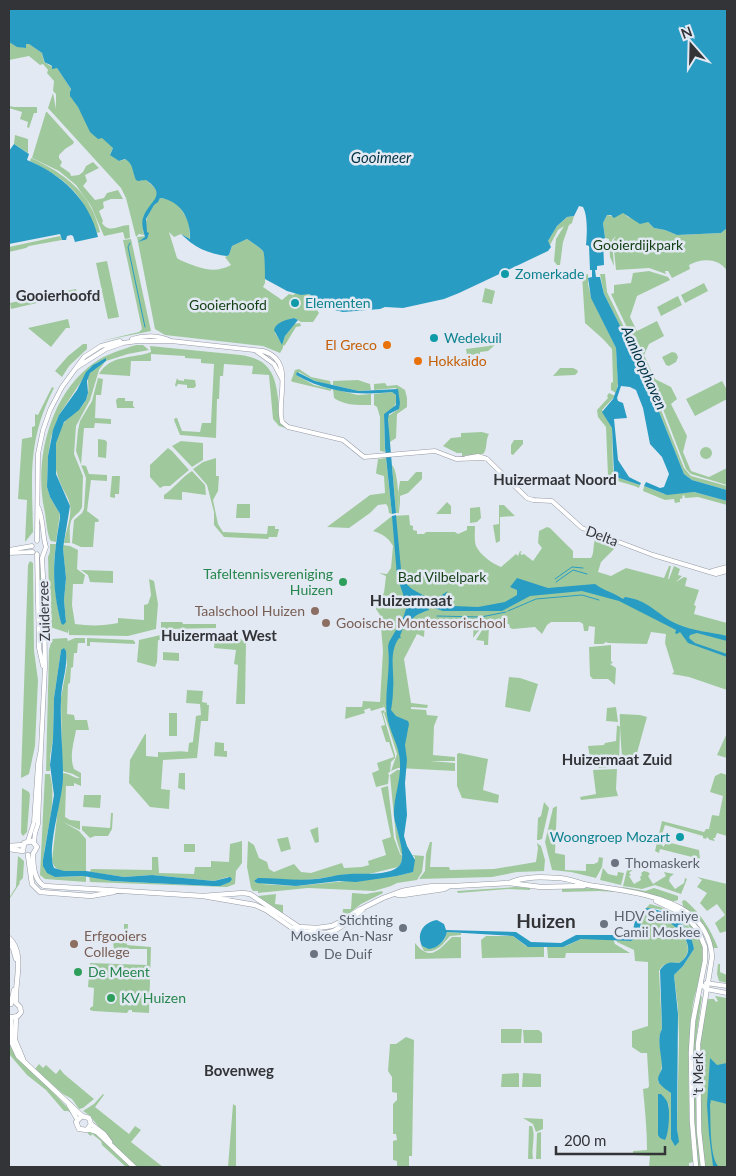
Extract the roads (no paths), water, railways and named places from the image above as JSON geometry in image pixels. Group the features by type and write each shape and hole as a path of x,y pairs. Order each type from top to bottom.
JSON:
{"main road":[{"path":"9,847 34,842 37,848 31,855 33,887 41,893 88,896 120,891"},
{"path":"23,851 26,843"},
{"path":"9,847 31,855"},
{"path":"31,855 35,874 40,883 46,886 203,896 243,893 253,895 293,924 308,928 332,926 383,898 396,894 403,895 448,887 509,883 536,887 593,886"},
{"path":"536,878 536,887"},
{"path":"555,887 557,883 556,878"},
{"path":"509,883 522,879 556,878 650,898 680,913"},
{"path":"233,902 234,894"},
{"path":"252,904 253,895"},
{"path":"203,896 252,904 266,910 297,931 320,933 339,929 364,908"},
{"name":"'t Merk","path":"650,898 677,906 688,912 698,921 710,944 711,964 700,1028 698,1063 699,1131 703,1167"},
{"path":"668,906 677,906 680,913"},
{"name":"'t Merk","path":"680,913 698,930 705,947 705,962 693,1021 691,1052 692,1121 696,1167"},
{"path":"9,938 17,950 16,979 12,1004 19,1006 21,1010 20,1014 12,1016 17,1048 24,1060 69,1104 80,1118"},
{"path":"9,943 17,960"},
{"path":"80,1118 89,1118 91,1124 104,1134 110,1143"},
{"path":"80,1118 76,1123 78,1128 96,1131 134,1167"},
{"path":"88,1129 91,1124"}],"street":[{"path":"9,551 32,546 36,541 38,458 43,430 55,400 76,368 102,351 119,344 140,340 171,341 256,351 273,362 282,379"},
{"name":"Delta","path":"256,351 269,353 279,361 283,369 280,415 282,422 286,426 343,440 364,457 438,451 451,458 485,458 527,498 552,501 582,528 653,555 718,574 727,569"},
{"path":"9,551 42,554 46,548 38,507"},
{"path":"36,541 44,542"},
{"path":"32,546 35,553"},
{"name":"Zuiderzee","path":"35,553 40,648 44,668"},
{"name":"Zuiderzee","path":"34,842 38,824 44,668 45,628 42,554"},
{"name":"Zuiderzee","path":"26,843 34,824 38,764 41,749"},
{"path":"701,984 708,982 727,986"},
{"path":"701,984 706,988 727,993"}],"water":[{"name":"Gooimeer","path":"9,9 727,9 727,228 721,233 677,235 654,228 648,222 640,224 623,213 614,218 611,215 607,215 603,223 605,238 603,239 604,265 597,266 597,270 595,270 596,277 600,277 604,294 642,369 684,474 692,480 727,490 727,501 694,492 667,495 644,486 646,482 660,488 664,487 669,474 662,457 650,444 643,408 636,390 630,387 621,386 617,398 618,401 623,403 627,418 614,419 618,460 629,477 641,483 640,485 616,477 614,474 612,428 602,412 613,399 618,386 616,348 591,298 588,278 592,277 592,270 590,270 589,246 586,245 587,231 583,207 579,206 574,216 567,217 557,226 548,241 551,247 548,251 444,299 403,308 385,307 343,312 318,306 309,294 301,295 287,291 265,279 263,251 247,239 232,246 227,256 208,252 191,243 181,234 190,239 189,224 183,212 173,202 160,198 146,219 147,232 149,233 147,239 138,242 145,237 142,226 143,218 155,199 156,190 146,180 136,180 128,161 125,159 119,161 110,155 113,148 102,138 98,139 90,132 78,107 70,96 71,89 57,68 52,69 52,66 45,62 42,53 29,44 26,44 26,48 17,47 9,42"},
{"path":"14,144 29,154 27,160 62,180 72,189 88,211 98,237 75,242 71,235 67,236 66,240 62,240 60,234 9,244 9,151"},
{"path":"294,318 298,320 285,336 282,345 274,330 275,327 282,322"},
{"path":"106,358 106,361 90,373 87,381 88,393 86,400 79,410 64,422 56,443 56,474 70,506 63,548 66,578 64,600 66,622 63,625 58,609 54,583 60,514 50,497 47,487 48,456 53,430 59,415 77,390 86,372 93,365"},
{"path":"297,372 315,381 359,391 398,389 399,409 389,414 388,419 396,513 392,514 385,448 384,414 396,405 396,395 392,392 355,393 331,389 307,381 296,375"},
{"path":"396,515 402,580 412,589 428,598 429,610 415,616 410,624 403,628 393,657 393,698 391,710 396,716 408,721 409,724 405,745 407,760 405,783 407,815 404,836 415,860 413,872 356,882 339,881 296,886 257,883 254,881 258,878 309,880 346,874 381,873 393,870 401,863 402,851 394,816 400,757 388,721 386,707 389,642 403,618 407,606 397,576 392,516"},
{"path":"517,578 548,588 595,584 623,599 625,597 647,604 670,620 683,626 727,636 727,641 697,633 690,635 689,638 695,643 727,654 727,657 688,643 680,632 675,633 676,630 619,601 582,591 530,596 502,611 443,611 434,608 434,600 448,591 443,598 453,606 478,607 505,602 517,595 517,590 510,587"},
{"path":"64,648 66,651 66,663 61,694 63,777 53,837 52,860 54,868 64,871 86,871 124,877 152,875 214,881 230,877 232,879 230,882 220,886 212,886 112,881 83,876 55,877 47,873 43,866 43,860 54,795 50,765 54,698 61,650"},
{"path":"648,908 664,912 678,921 689,933 694,949 683,966 674,975 678,1014 677,1128 679,1142 675,1146 671,1139 671,1093 659,1083 658,1079 662,1068 659,1042 662,1029 660,970 668,963 679,963 686,956 688,948 681,932 673,925 665,919 648,913 643,916 639,933 631,941 581,939 563,947 528,947 513,936 447,932 441,943 435,947 429,949 422,946 420,942 422,929 428,923 437,920 444,924 446,930 516,932 531,942 561,943 576,935 626,935 633,930 638,913"},
{"path":"710,1058 717,1065 727,1063 727,1104 711,1100 710,1105 712,1147 719,1167 713,1166 709,1134 707,1105"},
{"path":"658,1094 661,1094 669,1107 668,1128 665,1140 658,1135"}],"waterway":[{"path":"130,243 128,247 145,327"},
{"path":"555,579 572,567 583,568"},
{"path":"556,582 573,570 587,574"},
{"path":"508,611 536,599 582,595 599,600"},
{"path":"437,616 481,617 506,612"}],"place":[{"name":"Zomerkade","path":"505,274"},
{"name":"Elementen","path":"295,303"},
{"name":"Wedekuil","path":"434,338"},
{"name":"El Greco","path":"387,345"},
{"name":"Hokkaido","path":"418,361"},
{"name":"Tafeltennisvereniging Huizen","path":"343,582"},
{"name":"Taalschool Huizen","path":"315,611"},
{"name":"Gooische Montessorischool","path":"326,623"},
{"name":"Woongroep Mozart","path":"680,837"},
{"name":"Thomaskerk","path":"615,863"},
{"name":"HDV Selimiye Camii Moskee","path":"604,924"},
{"name":"Stichting Moskee An-Nasr","path":"403,928"},
{"name":"Erfgooiers College","path":"74,944"},
{"name":"De Duif","path":"314,954"},
{"name":"De Meent","path":"78,972"},
{"name":"KV Huizen","path":"111,998"}],"district":[{"name":"Gooierhoofd","path":"58,296"},
{"name":"Huizermaat Noord","path":"555,480"},
{"name":"Huizermaat","path":"411,600"},
{"name":"Huizermaat West","path":"219,636"},
{"name":"Huizermaat Zuid","path":"617,760"},
{"name":"Huizen","path":"546,921"},
{"name":"Bovenweg","path":"239,1071"}],"park label":[{"name":"Gooierdijkpark","path":"638,245"},
{"name":"Bad Vilbelpark","path":"442,577"}],"water label":[{"name":"Aanloophaven","path":"644,368"}]}
